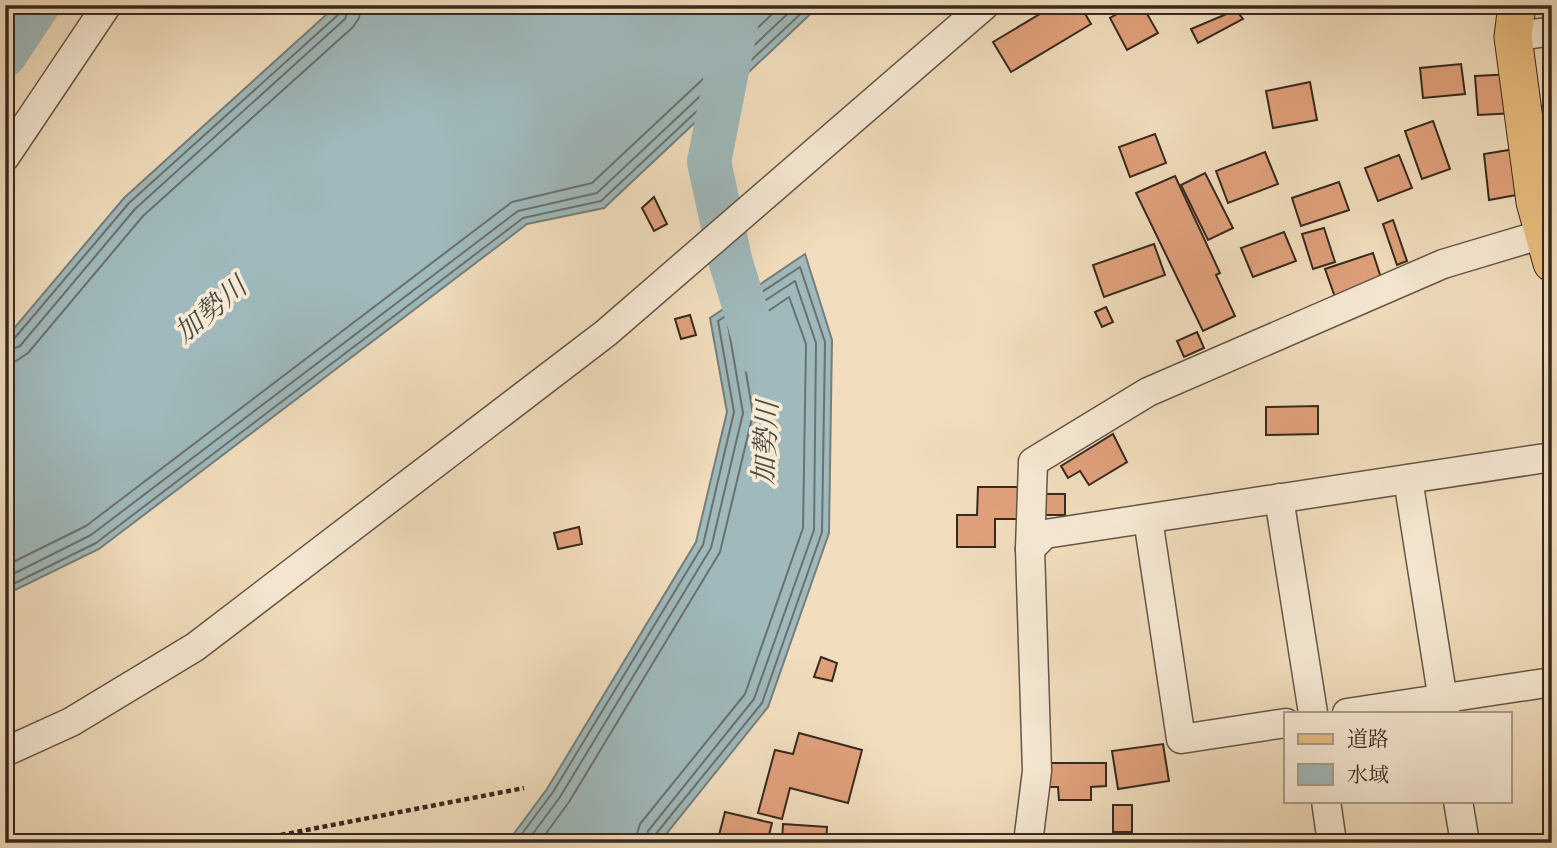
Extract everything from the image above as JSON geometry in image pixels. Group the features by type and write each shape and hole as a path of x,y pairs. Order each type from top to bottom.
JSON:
{"main road":[{"path":"1515,21 1535,202 1547,248"}],"street":[{"path":"5,156 107,5"},
{"path":"5,752 71,722 184,653 273,587 606,333 985,5"},
{"path":"1515,21 1552,31"},
{"path":"1028,843 1037,771 1030,549 1034,462 1160,387 1443,264 1547,248"},
{"path":"1030,549 1045,534 1552,457"},
{"path":"1408,479 1444,706"},
{"path":"1279,498 1313,712"},
{"path":"1148,519 1181,739 1284,723"},
{"path":"1362,712 1444,706 1552,682"},
{"path":"1326,802 1332,843"},
{"path":"1458,802 1465,843"}],"path":[{"path":"239,843 524,788"}],"water":[{"path":"337,5 820,5 604,208 527,224 99,549 5,595 5,339 124,198"},
{"path":"805,254 832,340 829,533 768,707 659,843 507,843 547,789 696,542 727,412 710,318"}],"building":[{"path":"1055,5 1080,5 1091,24 1011,72 993,42"},
{"path":"1133,5 1142,5 1158,33 1127,50 1110,18"},
{"path":"1236,10 1243,19 1198,43 1191,29"},
{"path":"1461,64 1465,94 1423,98 1420,68"},
{"path":"1514,74 1516,113 1478,115 1475,76"},
{"path":"1310,82 1317,120 1273,128 1266,91"},
{"path":"1552,104 1552,134 1542,137 1535,108"},
{"path":"1433,121 1450,169 1422,179 1405,131"},
{"path":"1155,134 1166,163 1130,177 1119,147"},
{"path":"1515,149 1522,194 1489,200 1484,154"},
{"path":"1265,152 1278,184 1228,203 1216,171"},
{"path":"1399,155 1412,188 1378,201 1365,168"},
{"path":"1205,173 1233,228 1208,240 1181,185"},
{"path":"1175,176 1220,273 1216,275 1235,316 1203,331 1136,193"},
{"path":"1339,182 1349,210 1301,226 1292,198"},
{"path":"654,197 667,224 654,231 642,208"},
{"path":"1393,220 1407,261 1397,265 1383,224"},
{"path":"1324,228 1335,262 1313,269 1302,234"},
{"path":"1284,232 1296,261 1253,277 1241,248"},
{"path":"1154,244 1165,275 1104,297 1093,265"},
{"path":"1373,253 1382,281 1335,297 1325,269"},
{"path":"1106,307 1113,322 1102,327 1095,312"},
{"path":"690,315 696,335 681,339 675,319"},
{"path":"1197,332 1204,348 1184,357 1177,341"},
{"path":"1318,406 1318,434 1266,435 1266,407"},
{"path":"1113,434 1127,462 1089,485 1080,471 1068,478 1061,466"},
{"path":"978,487 1021,487 1021,519 995,519 995,547 957,547 957,515 977,515"},
{"path":"1044,494 1065,494 1065,515 1043,515"},
{"path":"579,527 582,544 558,549 554,533"},
{"path":"821,657 837,663 832,681 814,677"},
{"path":"799,733 862,750 848,803 790,788 782,819 758,813 775,750 793,754"},
{"path":"1163,744 1169,781 1118,789 1112,751"},
{"path":"1043,763 1106,763 1106,786 1091,787 1091,800 1059,800 1058,787 1043,787"},
{"path":"1113,805 1132,805 1132,832 1113,832"},
{"path":"725,812 772,823 767,843 736,843 718,839"},
{"path":"783,824 827,827 826,843 782,843"},
{"path":"1179,834 1180,843 1123,843"}],"waterway":[{"path":"5,55 38,5"},
{"name":"加勢川","path":"740,5 709,162 731,263 759,354"}]}
